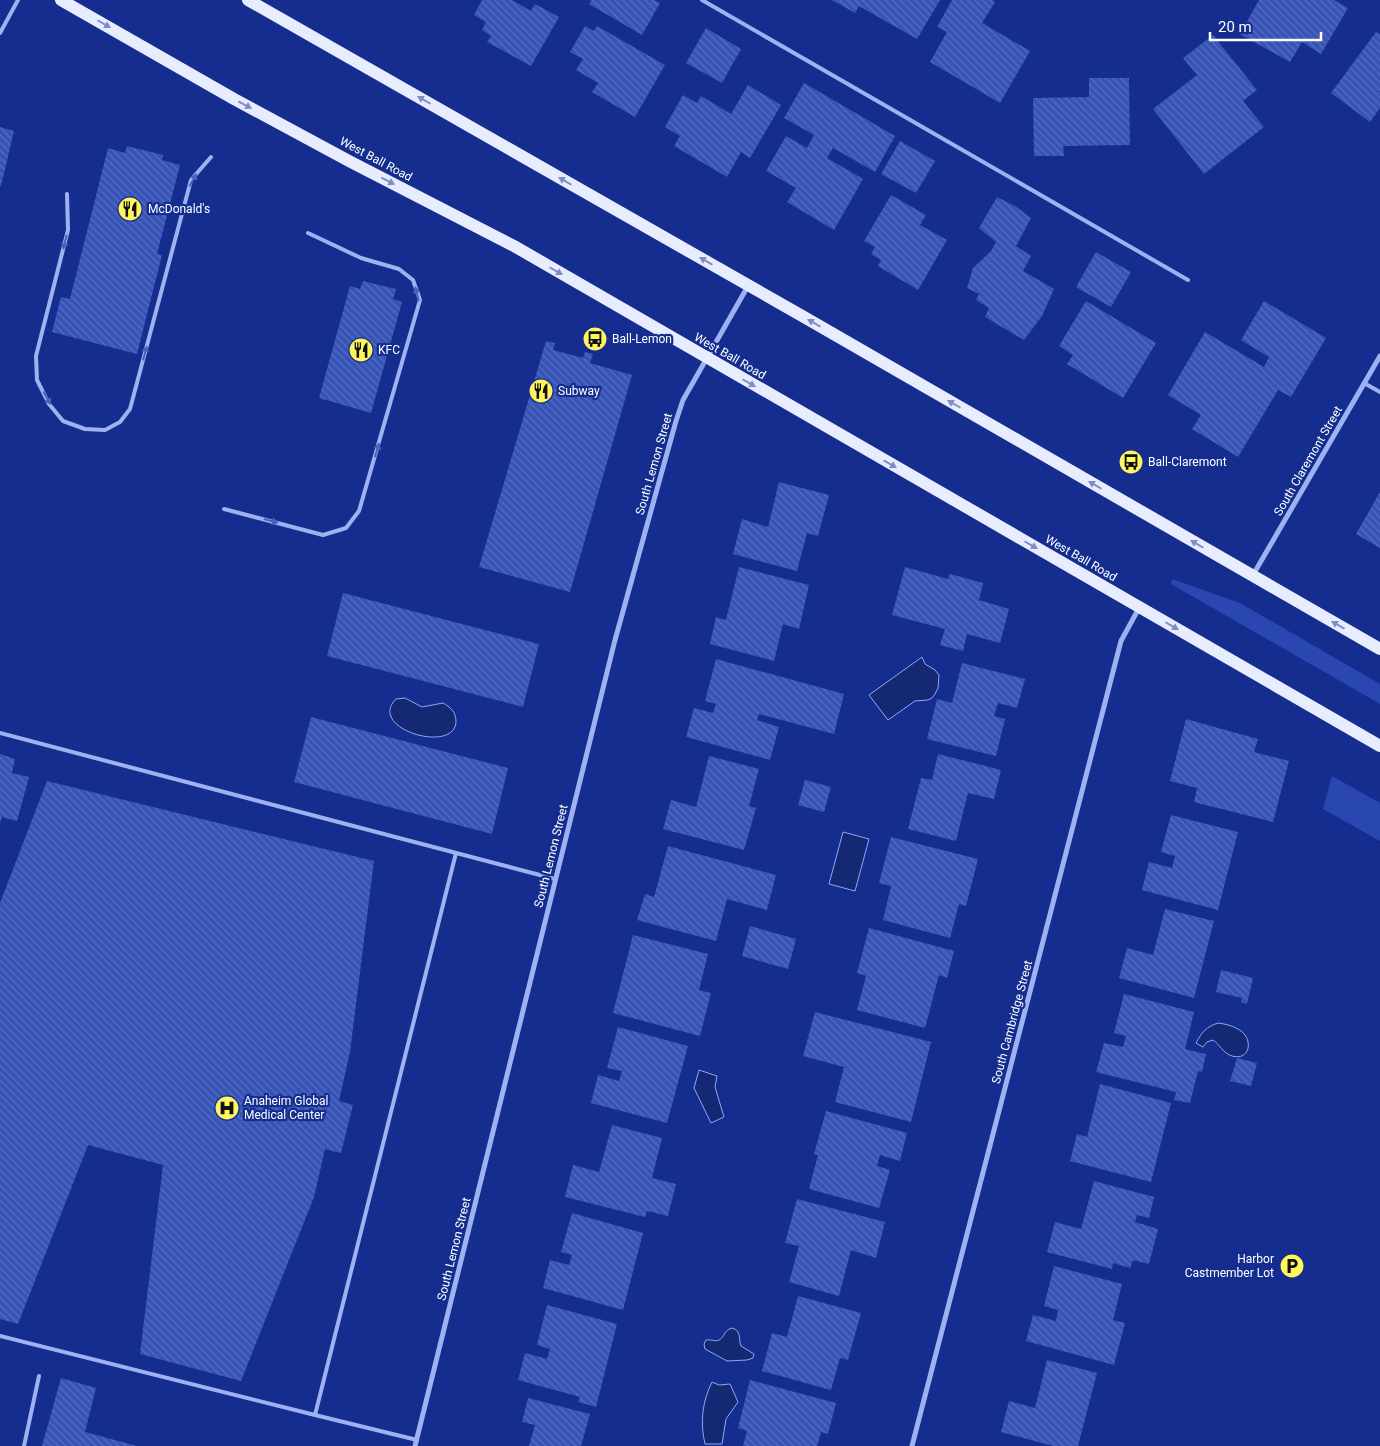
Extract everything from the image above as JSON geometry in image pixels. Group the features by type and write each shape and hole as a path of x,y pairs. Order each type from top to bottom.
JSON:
{"main road":[{"name":"West Ball Road","path":"61,0 234,99 514,246 1380,746"},
{"path":"248,0 1380,649"}],"street":[{"name":"South Lemon Street","path":"416,1443 615,640 676,420 683,400 748,286"},
{"name":"South Claremont Street","path":"1253,576 1380,356"},
{"name":"South Cambridge Street","path":"912,1446 1121,641 1139,607"}],"lane":[{"path":"0,34 18,0"},
{"path":"702,0 1188,280"},
{"path":"67,194 68,230 36,356 37,380 49,404 63,421 85,429 105,430 120,422 130,409 190,180 212,157"},
{"path":"224,509 324,535 346,528 359,511 420,300 413,280 399,269 361,258 308,233"},
{"path":"1364,383 1380,392"},
{"path":"0,734 556,879"},
{"path":"314,1415 456,853"},
{"path":"0,1336 314,1415 416,1443"},
{"path":"24,1446 39,1376"}],"shaded area":[{"path":"1172,579 1240,603 1380,684 1380,704 1171,584"},
{"path":"922,657 925,664 939,675 938,688 935,694 928,700 915,701 888,720 869,695"},
{"path":"405,698 422,707 443,703 448,706 454,712 456,718 452,731 442,736 429,737 415,734 402,728 393,720 390,710 396,699"},
{"path":"1332,776 1380,803 1380,841 1323,809"},
{"path":"843,832 869,839 855,891 829,884"},
{"path":"1218,1023 1236,1028 1245,1035 1248,1045 1246,1053 1238,1057 1232,1056 1226,1053 1213,1040 1207,1042 1203,1047 1196,1043 1205,1030"},
{"path":"699,1070 717,1076 715,1087 724,1117 711,1123 694,1088"},
{"path":"732,1328 738,1333 741,1346 754,1354 753,1358 727,1361 705,1349 704,1344 706,1340 719,1340"},
{"path":"712,1382 719,1385 730,1384 738,1402 726,1419 722,1444 705,1444 703,1436 702,1420 704,1405"}],"building":[{"path":"482,0 512,0 531,11 535,4 559,17 531,66 487,42 491,36 482,30 486,22 474,15"},
{"path":"591,0 654,0 660,3 642,35 589,4"},
{"path":"832,0 940,0 917,39 859,6 855,13"},
{"path":"952,0 992,0 995,2 982,23 1030,51 1000,103 930,62 947,32 937,27"},
{"path":"1259,0 1334,0 1348,8 1321,54 1302,42 1290,62 1240,34"},
{"path":"585,26 594,31 597,26 665,65 635,117 592,92 598,83 576,70 583,59 570,52"},
{"path":"706,28 741,49 722,83 686,63"},
{"path":"1376,32 1380,34 1380,108 1370,122 1331,93"},
{"path":"1213,35 1257,90 1243,101 1264,127 1204,174 1153,109 1197,75 1183,58"},
{"path":"1089,78 1129,78 1130,145 1063,146 1064,156 1034,156 1033,98 1089,97"},
{"path":"804,83 895,136 875,172 833,148 827,158 863,179 834,230 787,202 796,188 766,171 786,136 807,148 814,135 784,118"},
{"path":"748,85 781,105 750,158 741,152 727,177 674,146 680,136 665,127 683,95 697,103 701,96 731,114"},
{"path":"0,127 14,131 1,186 0,186"},
{"path":"900,141 935,161 916,193 881,174"},
{"name":"McDonald's","path":"127,146 163,155 162,160 180,165 157,254 162,255 137,354 52,332 61,297 70,299 108,148 125,153"},
{"path":"891,195 926,215 920,225 947,240 918,290 878,266 881,260 871,254 875,247 864,241"},
{"path":"997,197 1015,206 1031,218 1016,246 1031,256 1023,271 1054,289 1042,316 1024,340 985,317 989,308 976,300 979,294 967,288 973,268 991,251 996,242 979,228"},
{"path":"1096,252 1131,272 1111,307 1076,287"},
{"name":"KFC","path":"363,281 396,289 393,299 402,302 371,413 319,398 350,286 360,289"},
{"path":"1086,301 1156,343 1123,398 1067,364 1073,355 1059,346"},
{"path":"1264,301 1326,338 1291,397 1278,390 1238,457 1192,429 1201,415 1168,395 1205,332 1264,367 1269,357 1241,340"},
{"path":"546,341 555,343 553,350 583,358 585,352 593,354 590,363 632,375 570,592 479,567"},
{"path":"779,482 829,495 818,536 807,533 797,571 733,554 742,519 768,527"},
{"path":"1380,492 1380,548 1356,534"},
{"path":"739,567 809,585 799,629 783,624 774,661 710,644 716,617 726,620"},
{"path":"905,567 948,579 950,574 983,583 979,600 1009,609 1000,643 967,634 963,651 940,645 945,629 892,615"},
{"path":"343,593 539,644 523,707 327,656"},
{"path":"716,659 844,694 834,734 759,714 757,720 779,727 770,760 686,737 694,708 713,713 716,704 705,701"},
{"path":"962,663 1025,679 1017,708 998,703 994,716 1005,719 996,756 927,739 937,699 952,703"},
{"path":"311,717 508,768 492,834 294,782"},
{"path":"1186,719 1258,739 1254,752 1289,761 1273,822 1194,802 1197,788 1170,781"},
{"path":"0,754 15,759 12,773 29,777 17,821 2,817 0,823"},
{"path":"938,754 1001,770 994,799 968,793 956,841 908,829 921,778 932,780"},
{"path":"709,756 759,769 749,806 756,808 744,850 663,829 671,800 696,807"},
{"path":"805,780 831,787 824,812 798,805"},
{"path":"47,781 374,861 350,1052 339,1101 353,1105 341,1153 325,1149 314,1197 241,1381 140,1354 163,1165 88,1145 18,1324 0,1319 0,903"},
{"path":"1171,815 1238,832 1218,910 1142,890 1149,862 1172,868 1175,856 1161,852"},
{"path":"891,837 978,859 966,906 959,904 950,938 883,920 891,886 879,883"},
{"path":"668,846 776,875 767,910 727,899 716,941 637,920 645,894 654,897"},
{"path":"1165,909 1214,921 1194,998 1119,978 1127,948 1153,955"},
{"path":"750,926 796,939 788,969 742,956"},
{"path":"869,928 954,951 947,978 939,975 925,1028 857,1010 866,976 857,973"},
{"path":"633,935 708,954 699,990 711,993 700,1036 613,1013"},
{"path":"1221,970 1253,978 1247,1004 1241,1002 1242,998 1216,992"},
{"path":"1124,994 1194,1012 1185,1049 1206,1054 1202,1072 1198,1071 1190,1103 1174,1100 1176,1092 1096,1072 1104,1043 1123,1047 1126,1036 1114,1033"},
{"path":"815,1012 931,1042 911,1122 835,1102 844,1067 803,1056"},
{"path":"618,1027 688,1046 667,1123 591,1103 598,1075 619,1081 622,1071 607,1068"},
{"path":"1237,1058 1257,1063 1251,1086 1230,1081"},
{"path":"1100,1084 1171,1103 1151,1182 1070,1161 1077,1134 1087,1137"},
{"path":"826,1111 907,1133 900,1161 880,1155 877,1166 890,1170 879,1208 809,1189 818,1155 814,1154"},
{"path":"612,1125 662,1138 652,1178 676,1184 668,1216 647,1211 645,1217 565,1197 573,1165 599,1172"},
{"path":"1094,1181 1154,1197 1149,1218 1137,1215 1135,1222 1158,1229 1149,1264 1133,1260 1130,1268 1113,1263 1112,1269 1047,1252 1055,1222 1081,1229"},
{"path":"797,1199 885,1222 876,1258 851,1250 839,1296 789,1282 799,1246 785,1243"},
{"path":"572,1213 643,1233 623,1310 543,1288 550,1260 569,1265 572,1255 561,1252"},
{"path":"1054,1266 1122,1284 1113,1320 1125,1323 1114,1365 1026,1341 1033,1315 1056,1321 1058,1310 1044,1306"},
{"path":"798,1296 861,1313 848,1360 840,1358 831,1390 762,1371 772,1333 787,1337"},
{"path":"547,1305 617,1324 596,1407 578,1402 580,1397 518,1380 525,1353 547,1359 550,1349 537,1345"},
{"path":"1047,1360 1097,1373 1078,1446 1053,1446 1001,1432 1009,1401 1035,1408"},
{"path":"61,1378 96,1388 85,1432 137,1446 42,1446"},
{"path":"750,1380 836,1403 828,1434 821,1432 817,1446 743,1446 747,1431 738,1428"},
{"path":"528,1398 590,1414 581,1446 529,1446 535,1425 522,1422"}],"place":[{"name":"McDonald's","path":"130,209"},
{"name":"Ball-Lemon","path":"595,339"},
{"name":"KFC","path":"361,350"},
{"name":"Subway","path":"541,391"},
{"name":"Ball-Claremont","path":"1131,462"},
{"name":"Anaheim Global Medical Center","path":"227,1108"},
{"name":"Harbor Castmember Lot","path":"1292,1266"}]}
